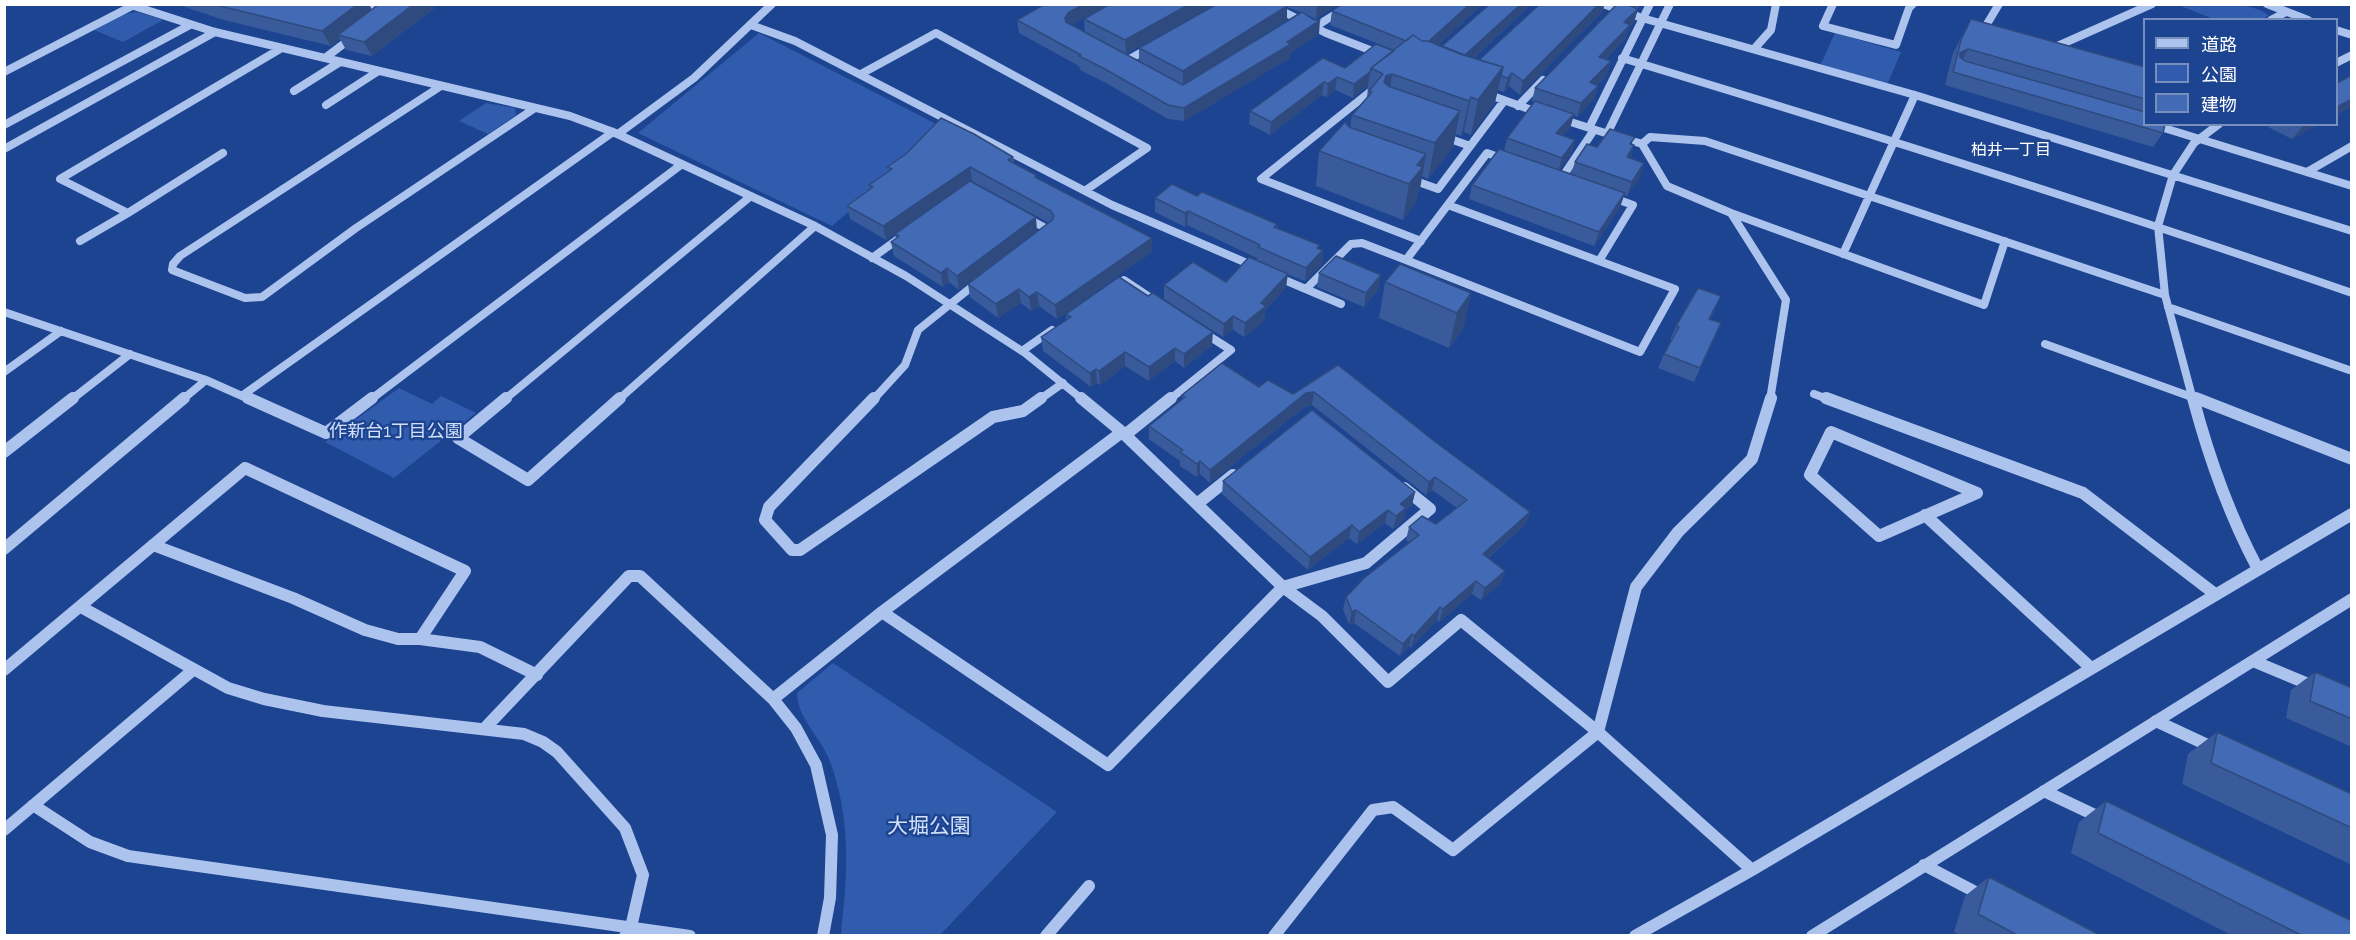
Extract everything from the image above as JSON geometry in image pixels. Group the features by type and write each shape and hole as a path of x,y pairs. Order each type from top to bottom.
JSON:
{"street":[{"path":"362,4 388,10 380,17"},
{"path":"243,395 694,78 772,4"},
{"path":"1268,4 1385,57"},
{"path":"1315,27 1351,4"},
{"path":"1603,4 1642,18 1660,21 1915,95 2352,231"},
{"path":"1561,179 1592,129 1622,58 1650,4"},
{"path":"1607,134 1670,4"},
{"path":"1754,49 1772,30 1776,4"},
{"path":"1833,4 1823,26 1896,45 1912,4"},
{"path":"1999,4 1984,28 2004,34"},
{"path":"2053,48 2152,4"},
{"path":"2267,4 2302,18"},
{"path":"4,72 138,6 215,32 570,116 616,133 815,226 949,304 1022,351 1124,434 1283,587 1322,616 1388,682 1461,620 1598,732 1752,870"},
{"path":"1606,16 1614,8"},
{"path":"2275,18 2286,12"},
{"path":"1289,25 1299,19"},
{"path":"4,125 190,25"},
{"path":"751,25 795,41 1112,205 1341,304"},
{"path":"325,58 361,31"},
{"path":"4,149 215,32"},
{"path":"861,74 936,33 1147,148 1086,190"},
{"path":"1126,61 1156,44"},
{"path":"2043,45 2065,51"},
{"path":"128,213 60,179 280,49"},
{"path":"2338,62 2352,55"},
{"path":"1117,56 1135,66"},
{"path":"1622,58 1895,141 2157,226 2352,293"},
{"path":"294,91 340,62"},
{"path":"326,105 377,72"},
{"path":"1518,106 1550,73"},
{"path":"1387,79 1261,179 1421,241"},
{"path":"441,86 180,256 172,264 172,270 244,298 262,297 356,228 535,108"},
{"path":"1475,90 1518,106 1642,144 1667,186 1731,213 1984,305 2005,241"},
{"path":"1843,254 1915,95"},
{"path":"1398,174 1438,189 1504,100"},
{"path":"2158,126 2352,186"},
{"path":"2217,126 2193,143 2173,175 2157,226 2165,295 2205,443 2236,526 2258,568"},
{"path":"1428,131 1470,146"},
{"path":"1642,144 1650,137 1705,141 2165,295"},
{"path":"2307,172 2352,146"},
{"path":"80,241 223,153"},
{"path":"1406,260 1487,153 1633,205 1599,261"},
{"path":"4,312 206,380 326,433 682,164"},
{"path":"751,196 458,438 528,480 815,226"},
{"path":"1306,289 1351,244 1362,243 1640,352 1676,290 1448,204"},
{"path":"1274,936 1373,810 1393,807 1453,850 1598,732 1636,586 1678,532 1752,459 1773,391 1786,300 1731,213"},
{"path":"1020,214 1049,230 1031,243"},
{"path":"872,258 908,232"},
{"path":"986,277 918,330 905,364 897,375 769,507 765,520 792,550 800,550 993,417 1023,411 1063,383"},
{"path":"1105,293 1124,280 1173,312"},
{"path":"2168,307 2352,372"},
{"path":"1022,351 1059,325"},
{"path":"773,699 882,612 1124,434 1232,350 1192,325"},
{"path":"4,372 61,331"},
{"path":"2045,344 2192,397 2352,459"},
{"path":"4,452 130,354"},
{"path":"4,549 206,380"},
{"path":"1814,394 2083,493 2215,594"},
{"path":"1831,432 1977,494 1925,515 1879,536 1818,483 1810,475 1831,432"},
{"path":"4,670 81,608 245,468 465,572 420,639"},
{"path":"1197,504 1240,469"},
{"path":"882,612 1108,765 1283,587 1366,562 1430,509 1393,480"},
{"path":"1638,935 1752,870 2352,514"},
{"path":"1925,515 2091,668"},
{"path":"153,545 293,598 365,630 398,639 420,639 480,647 537,675"},
{"path":"485,728 629,576 640,576 773,699 796,728 816,765 832,836 830,898 823,936"},
{"path":"1812,936 2350,601"},
{"path":"81,608 228,688 264,699 313,709 524,734 543,742 576,770 625,828 643,875 628,931"},
{"path":"2253,661 2330,694"},
{"path":"4,830 193,670"},
{"path":"2156,721 2232,756"},
{"path":"2044,791 2118,827"},
{"path":"33,805 79,837 108,852 128,856 628,931 690,936"},
{"path":"1924,865 1996,903"},
{"path":"1046,936 1089,886"}],"green space":[{"path":"2178,5 2240,5 2251,7 2269,16 2264,18 2211,18"},
{"path":"137,12 163,20 123,42 94,30 124,14"},
{"path":"759,33 940,126 879,186 832,226 638,133"},
{"path":"1835,33 1901,52 1887,85 1820,66"},
{"path":"486,103 515,108 516,115 488,134 459,121"},
{"name":"作新台1丁目公園","path":"399,388 432,404 441,396 476,413 394,478 325,442"},
{"name":"大堀公園","path":"833,663 1057,812 940,935 843,936 841,933 846,845 841,802 829,759 805,719 797,693"}],"building":[{"path":"212,4 358,4 322,31"},
{"path":"379,4 414,4 364,42 338,35"},
{"path":"1045,4 1084,4 1068,13 1065,18 1066,22 1183,85 1302,12 1314,20 1320,20 1287,42 1291,44 1184,108 1168,105 1017,20"},
{"path":"1110,4 1190,4 1125,40 1084,19"},
{"path":"1217,4 1284,4 1287,6 1183,71 1139,48"},
{"path":"1342,4 1470,4 1429,41 1422,41 1413,35 1406,41 1332,11"},
{"path":"1490,4 1521,4 1465,55 1442,46"},
{"path":"1540,4 1599,4 1523,81 1512,73 1508,78 1501,76 1503,67 1479,60"},
{"path":"1617,4 1626,4 1638,9 1624,22 1630,25 1599,57 1611,61 1590,82 1598,86 1581,103 1535,88"},
{"path":"1971,19 2143,66 2143,98 1968,49 1960,53 1960,57 1965,61 2143,111 2143,126 2165,126 2163,133 1953,72 1961,40"},
{"path":"1413,35 1422,41 1428,41 1460,54 1503,67 1478,100 1471,97 1469,101 1392,74 1386,76 1384,82 1388,86 1460,111 1435,143 1352,115 1372,92 1369,91 1383,74 1371,68"},
{"path":"1376,44 1394,51 1354,84 1337,77 1328,84 1324,82 1271,122 1250,111 1323,58 1345,68"},
{"path":"2352,75 2352,99 2338,106 2338,82"},
{"path":"1535,101 1574,114 1556,133 1575,140 1562,158 1507,138"},
{"path":"941,118 1013,157 1008,160 1036,175 1035,177 1152,238 1055,305 1037,292 1029,297 1019,289 996,304 968,284 1051,221 1054,216 1051,211 970,167 883,226 847,206 873,187 869,185 892,169 887,167 906,154"},
{"path":"1345,122 1349,127 1426,154 1417,165 1423,167 1409,184 1319,151"},
{"path":"1610,129 1635,137 1630,144 1634,145 1627,157 1644,163 1632,182 1575,162 1587,144 1597,147"},
{"path":"1499,149 1625,193 1599,232 1472,185"},
{"path":"970,181 1036,217 957,276 947,268 941,273 891,242 899,236 895,234"},
{"path":"1172,184 1197,196 1202,192 1277,224 1274,227 1320,245 1317,248 1323,250 1306,268 1258,247 1260,245 1188,211 1185,213 1155,198"},
{"path":"1336,256 1381,275 1366,293 1319,273"},
{"path":"1249,257 1288,274 1261,303 1266,306 1245,323 1233,316 1224,324 1164,285 1193,262 1226,282"},
{"path":"1400,264 1471,293 1457,313 1385,282"},
{"path":"1119,277 1148,296 1153,293 1213,332 1184,354 1175,348 1149,367 1125,352 1099,371 1096,369 1090,373 1041,337 1071,317 1066,314"},
{"path":"1698,288 1721,296 1709,319 1721,323 1700,368 1664,354 1679,327 1676,326"},
{"path":"1222,363 1259,387 1268,380 1293,394 1338,365 1438,444 1530,512 1483,554 1505,571 1485,588 1476,581 1443,609 1440,607 1414,636 1412,634 1403,644 1356,610 1352,612 1346,597 1364,578 1419,535 1409,527 1422,516 1436,524 1467,500 1435,477 1429,482 1314,392 1306,393 1210,470 1200,461 1197,464 1180,452 1183,450 1149,426 1185,397 1182,395"},
{"path":"1312,410 1415,492 1400,504 1406,508 1396,516 1388,510 1359,532 1352,525 1310,557 1223,481"},
{"path":"2315,672 2352,688 2352,719 2310,701"},
{"path":"2217,732 2352,794 2352,828 2211,763"},
{"path":"2106,801 2352,921 2352,936 2303,936 2098,833"},
{"path":"1989,877 2102,936 2019,936 1978,914"}],"district":[{"name":"柏井一丁目","path":"2011,150"}]}
